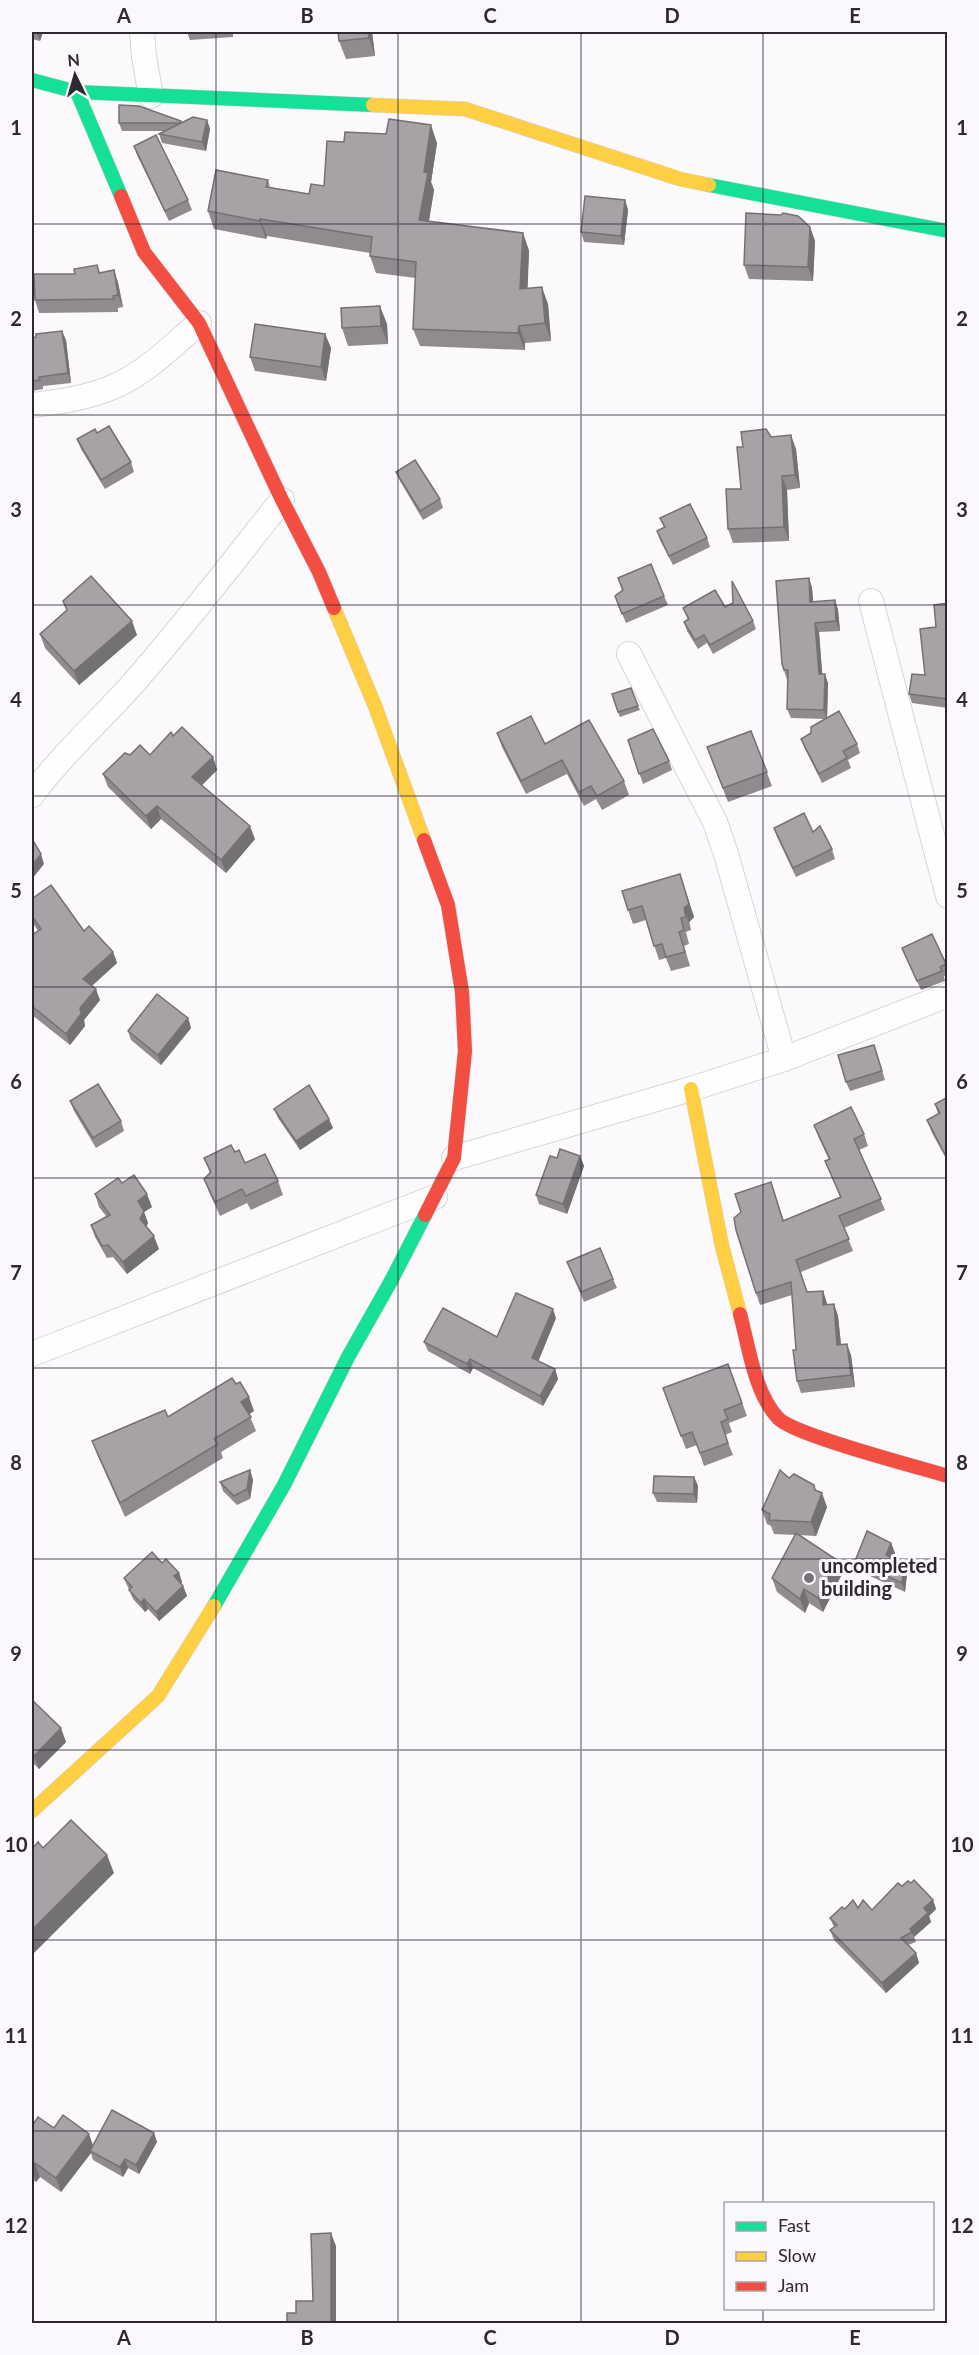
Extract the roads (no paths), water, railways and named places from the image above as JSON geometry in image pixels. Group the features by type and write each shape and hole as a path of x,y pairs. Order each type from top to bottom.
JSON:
{"street":[{"path":"142,32 151,96"},
{"path":"32,80 77,92 465,109 680,179 948,231"},
{"path":"32,1811 158,1696 225,1589 284,1485 348,1357 454,1158 465,1051 462,992 448,905 375,706 319,572 282,500 199,323 144,252 77,92"},
{"path":"32,405 68,401 114,387 152,364 199,323"},
{"path":"32,795 50,771 129,688 193,614 282,500"},
{"path":"871,602 948,896"},
{"path":"629,654 715,822 784,1059"},
{"path":"454,1158 691,1089 784,1059 948,995"},
{"path":"691,1089 725,1255 756,1374 767,1403 779,1420 806,1433 948,1476"},
{"path":"32,1353 435,1197"}],"place":[{"name":"uncompleted building","path":"809,1578"}]}
